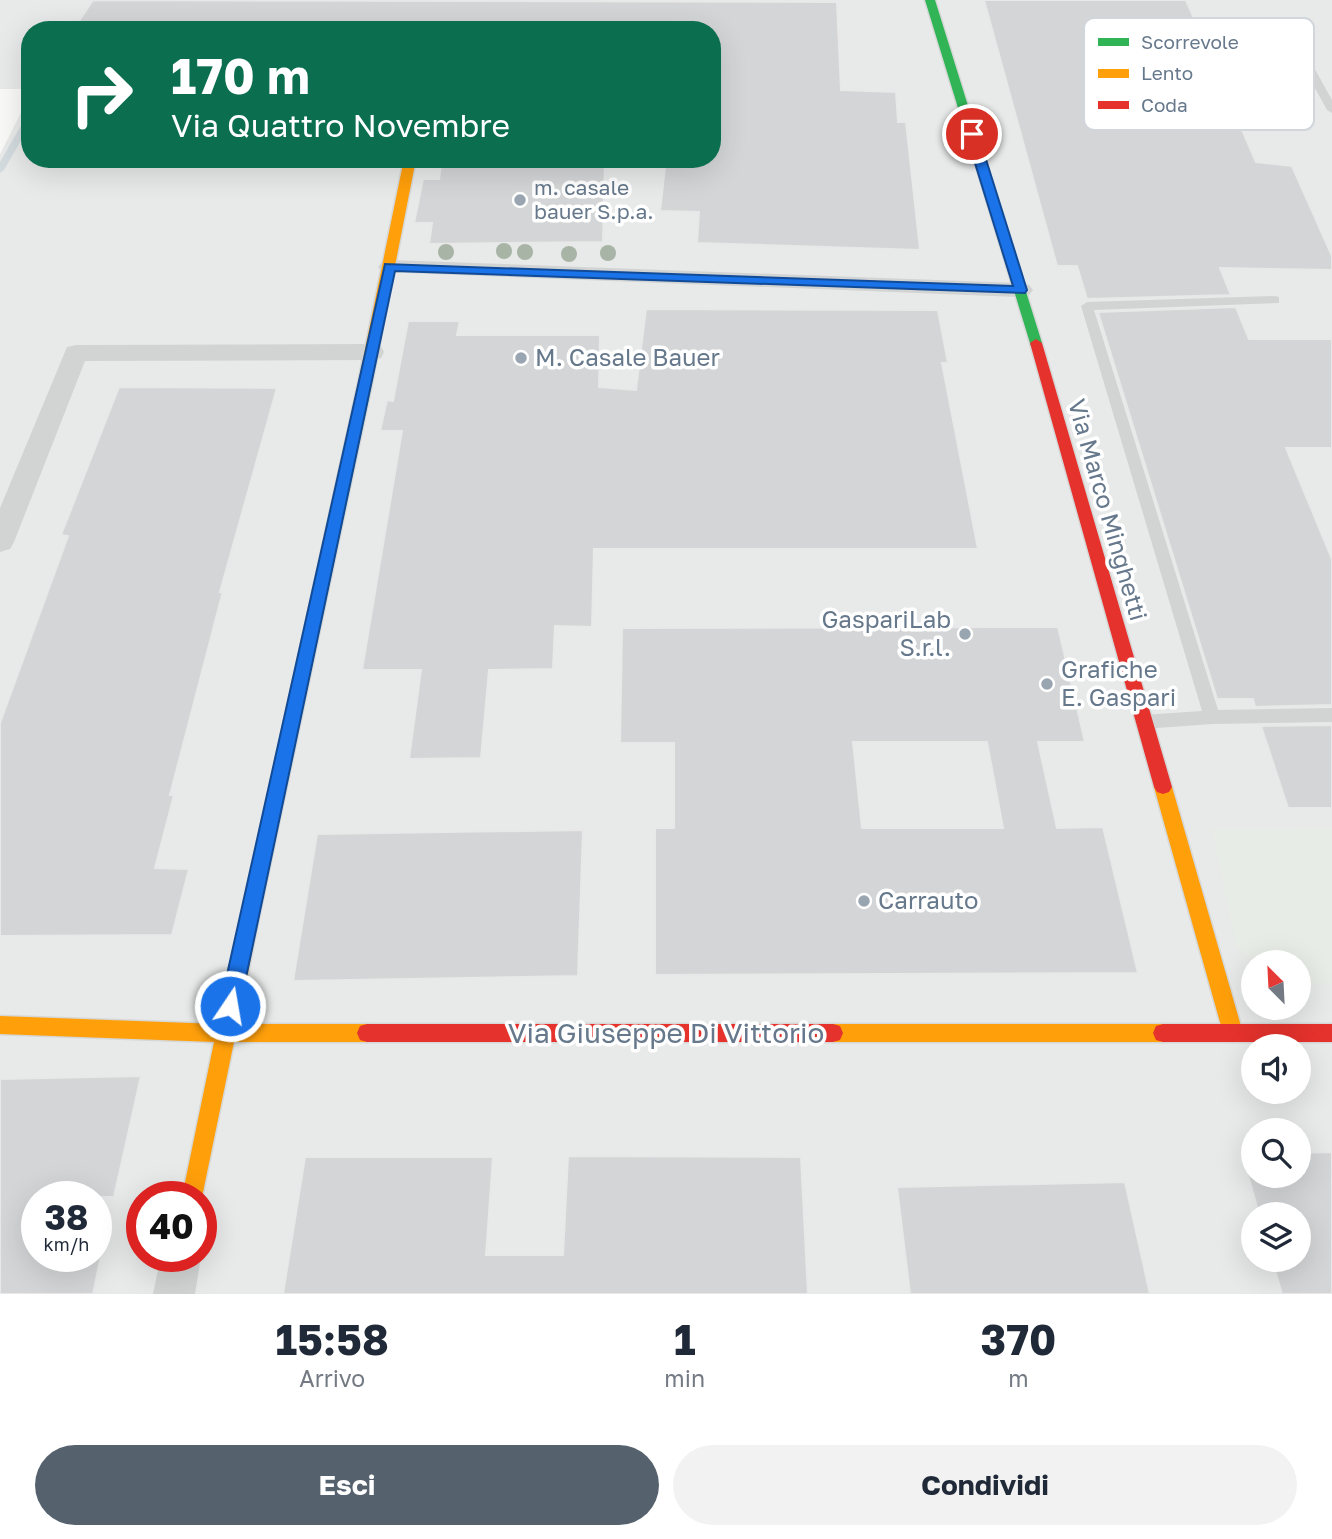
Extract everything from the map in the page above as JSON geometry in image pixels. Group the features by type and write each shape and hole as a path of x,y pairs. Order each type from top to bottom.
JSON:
{"street":[{"name":"Via Marco Minghetti","path":"930,0 1021,290 1233,1034"},
{"path":"195,1181 224,1033 390,267 408,168"},
{"path":"390,267 1021,290"},
{"path":"0,542 76,353 372,352"},
{"name":"Via Giuseppe Di Vittorio","path":"0,1025 224,1033 1332,1033"},
{"path":"174,1294 178,1272"}],"lane":[{"path":"1314,78 1332,110"},
{"path":"1212,718 1087,306 1275,300"},
{"path":"1143,722 1332,715"}],"shaded area":[{"path":"0,0 1332,0 1332,1294 0,1294 0,154 21,113 21,168 721,168 721,21 21,21 21,89 0,89"},
{"path":"1332,828 1332,984 1311,984 1311,950 1241,950 1236,945 1212,829"}],"building":[{"path":"93,0 837,2 841,90 896,92 898,122 906,122 920,250 697,243 699,212 660,211 665,168 721,168 721,21 79,21"},
{"path":"984,0 1186,0 1194,18 1084,18 1084,130 1242,130 1256,162 1292,166 1332,256 1332,270 1220,268 1231,295 1087,299 1077,266 1057,266"},
{"name":"m. casale bauer S.p.a.","path":"441,168 605,168 603,242 429,244 432,223 414,223 423,179 439,179"},
{"path":"1236,307 1249,339 1332,339 1332,448 1286,448 1332,559 1332,705 1255,707 1253,699 1217,699 1098,312"},
{"path":"646,309 938,310 948,363 942,363 978,549 594,549 592,627 555,626 553,669 489,670 481,758 409,759 421,670 362,670 402,431 380,431 387,400 393,401 408,321 460,321 457,335 600,335 599,387 636,390"},
{"path":"119,387 277,388 220,592 223,591 170,795 174,795 155,868 189,869 172,935 0,936 0,723 68,536 61,535"},
{"path":"1058,627 1085,742 1038,742 1057,828 1103,827 1138,973 655,975 655,828 674,828 674,743 620,743 622,628","holes":["853,742 987,742 1003,828 862,828"]},
{"path":"1332,725 1332,808 1288,808 1261,726"},
{"path":"583,830 578,976 293,981 317,834"},
{"path":"141,1076 114,1197 112,1181 21,1181 21,1272 98,1272 93,1294 0,1294 0,1079"},
{"path":"1332,1152 1332,1294 1282,1294 1276,1272 1311,1272 1311,1202 1256,1202 1252,1188 1311,1188 1311,1153"},
{"path":"568,1156 801,1157 808,1294 283,1294 305,1157 493,1157 486,1255 563,1255"},
{"path":"1125,1182 1150,1294 910,1294 897,1187"}],"waterway":[{"path":"0,170 21,133"}],"traffic: fast":[{"path":"930,0 1036,343"},
{"path":"248,927 364,388"}],"traffic: slow":[{"path":"364,388 408,168"},
{"path":"1163,787 1233,1033"},
{"path":"195,1181 248,927"},
{"path":"0,1025 224,1033 367,1033"},
{"path":"833,1033 1163,1033"}],"traffic: jam":[{"path":"1036,343 1163,787"},
{"path":"367,1033 833,1033"},
{"path":"1163,1033 1332,1033"}],"place":[{"name":"m. casale bauer S.p.a.","path":"520,200"},
{"name":"M. Casale Bauer","path":"521,358"},
{"name":"GaspariLab S.r.l.","path":"965,634"},
{"name":"Grafiche E. Gaspari","path":"1047,684"},
{"name":"Carrauto","path":"864,901"}],"route":[{"path":"230,1006 390,267 1021,290 972,134"}]}
